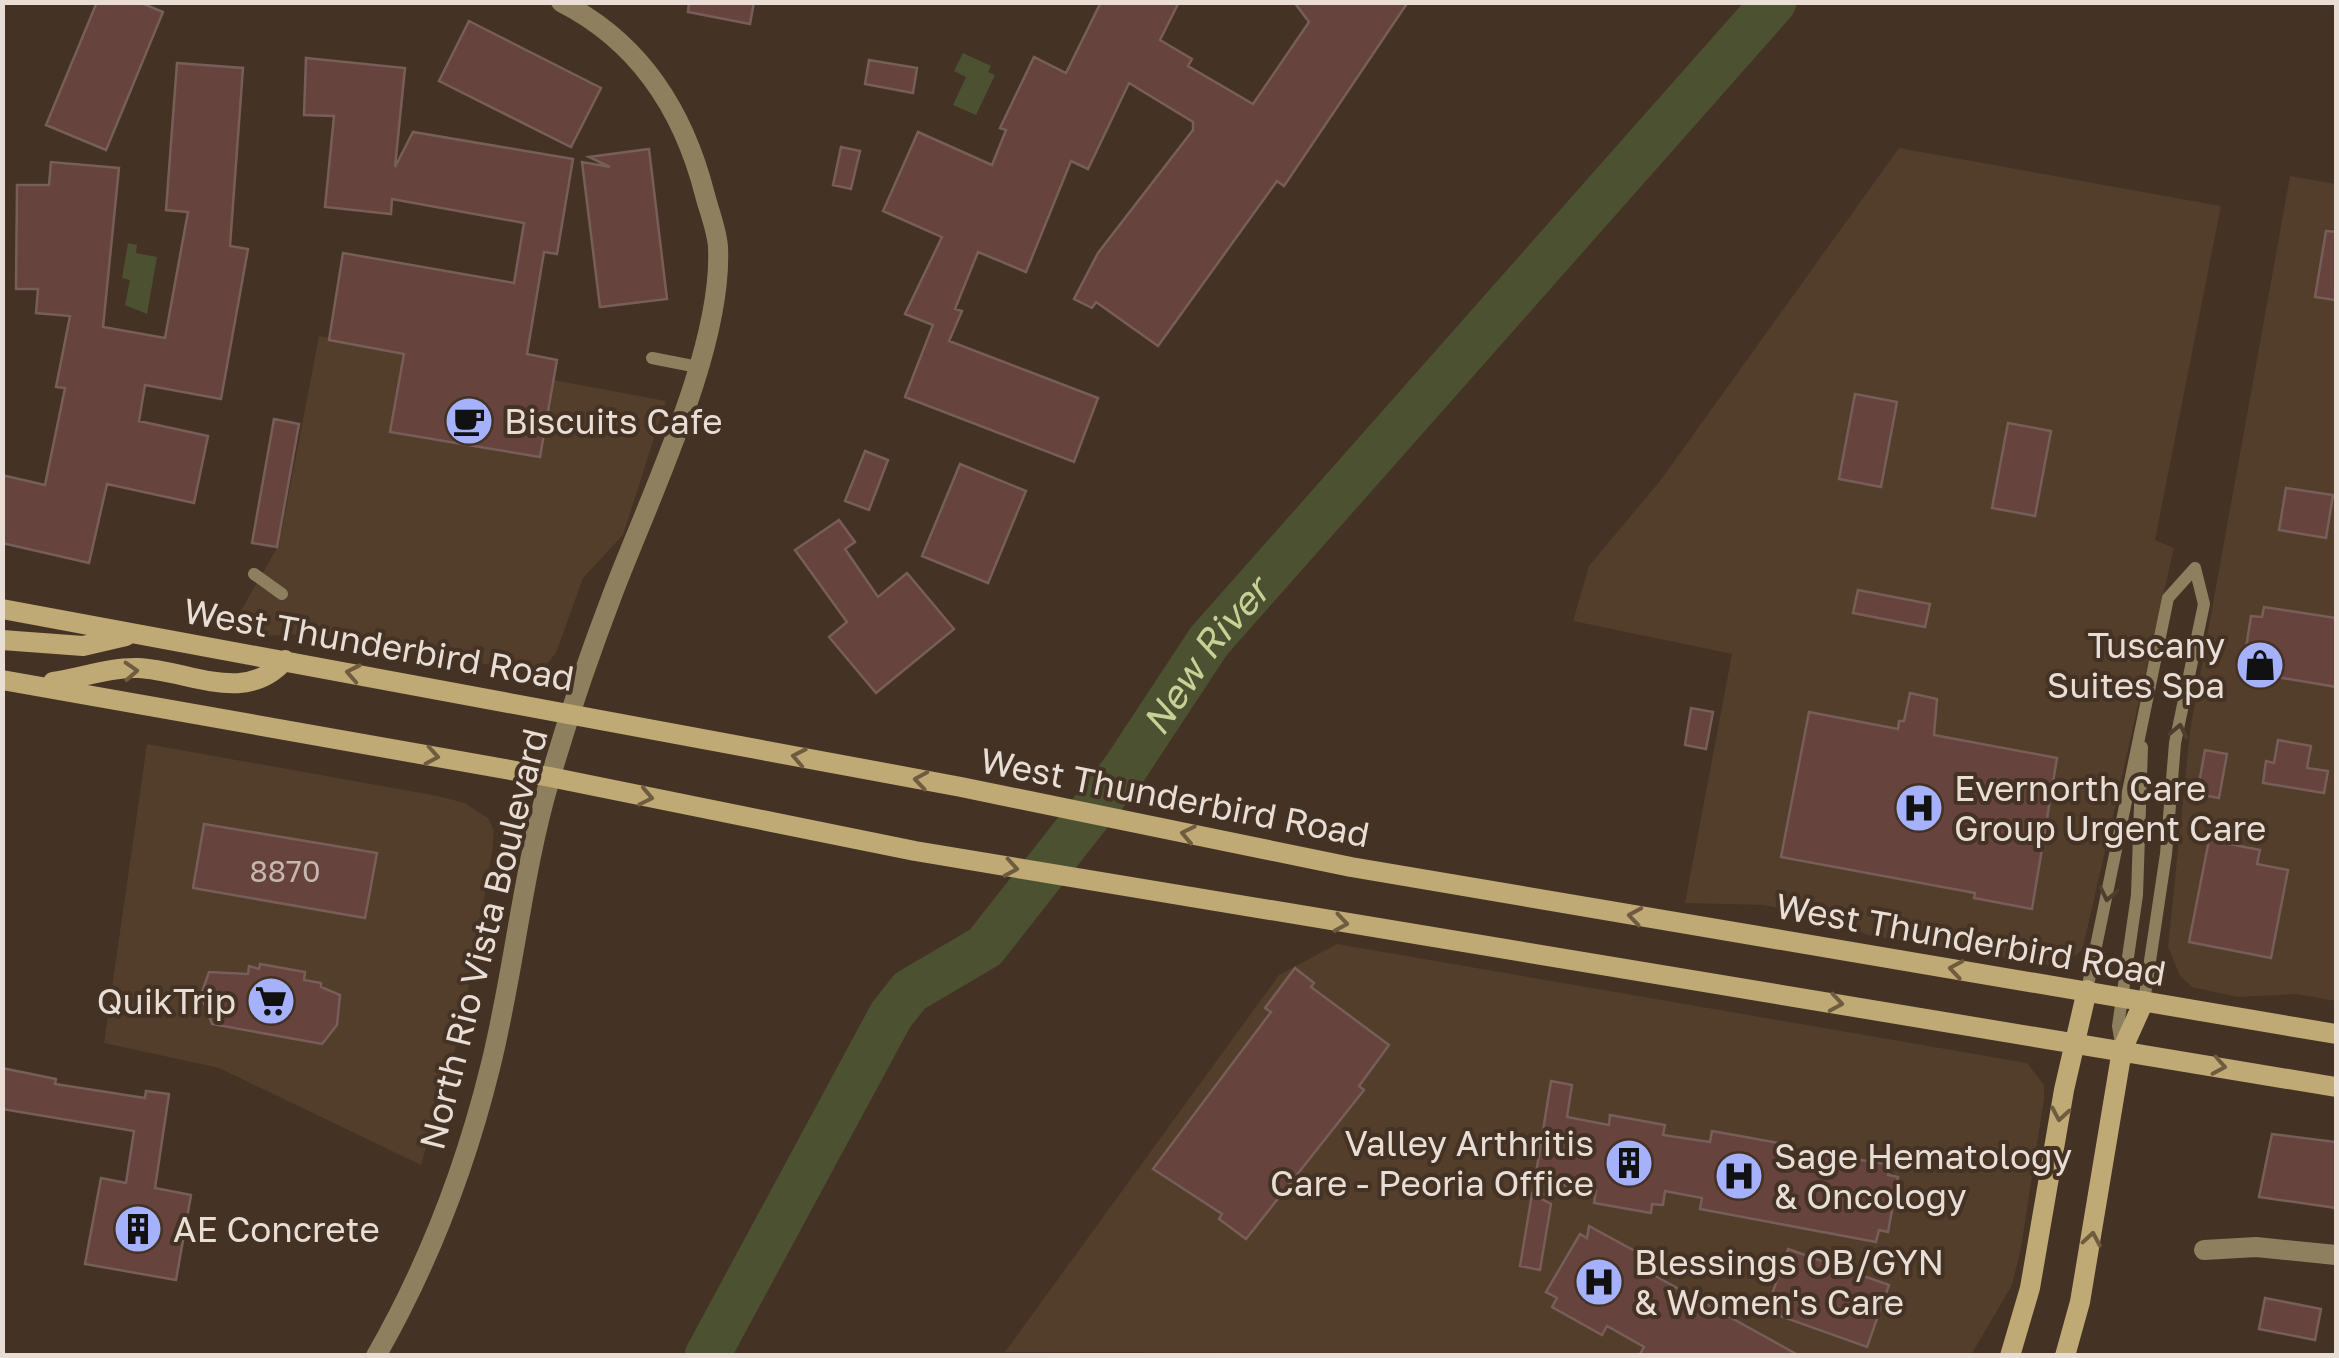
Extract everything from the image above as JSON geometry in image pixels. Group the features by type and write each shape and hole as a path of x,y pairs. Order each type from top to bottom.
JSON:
{"main road":[{"name":"West Thunderbird Road","path":"2,609 961,787 1284,854 2336,1034"},
{"path":"2,640 83,646 138,633"},
{"path":"35,686 136,668 248,684 272,674 285,660"},
{"path":"2,680 550,777 915,851 2336,1087"},
{"path":"2010,1356 2030,1288 2086,990"},
{"path":"2065,1356 2090,1246 2122,1050 2144,1001"}],"street":[{"name":"North Rio Vista Boulevard","path":"376,1356 440,1227 476,1118 550,777 698,367 718,246 696,161 668,97 628,48 561,2"},
{"path":"2204,1250 2256,1247 2336,1256"}],"lane":[{"path":"652,358 698,367"},
{"path":"2086,990 2168,598 2195,568 2204,604 2176,743 2166,854 2144,1001"},
{"path":"254,574 282,594"},
{"path":"2122,1050 2118,1026 2137,895 2142,720"}],"shaded area":[{"path":"963,53 991,66 988,72 995,75 976,115 953,105 966,77 954,71"},
{"path":"1899,148 2221,206 2155,540 2174,548 2082,950 2066,963 2048,965 1868,935 1817,915 1763,905 1685,903 1732,654 1573,621 1589,566 1660,481"},
{"path":"2290,176 2336,184 2336,1001 2297,994 2237,997 2192,987 2180,976 2168,947 2190,731"},
{"path":"128,243 137,245 136,253 157,257 147,314 125,305 130,280 122,278"},
{"path":"319,336 666,401 623,535 583,578 556,653 545,666 531,672 313,634 260,636 230,630 279,544"},
{"path":"147,744 438,796 465,803 488,818 494,831 492,853 462,1025 421,1165 219,1068 104,1043"},
{"path":"1337,944 2027,1063 2044,1085 2044,1099 2012,1285 1971,1355 1005,1352 1279,975"}],"building":[{"path":"97,2 139,2 163,12 106,150 46,125"},
{"path":"689,2 754,2 750,24 688,12"},
{"path":"1101,2 1179,2 1160,40 1192,59 1188,66 1253,104 1309,22 1294,2 1408,2 1284,186 1277,181 1158,346 1096,302 1092,308 1074,299 1098,253 1193,130 1193,122 1129,83 1088,169 1071,161 1026,272 978,252 955,309 962,311 949,341 1098,398 1074,462 905,397 933,325 905,314 942,237 883,211 918,132 992,165 1006,130 1000,128 1034,57 1066,73"},
{"path":"469,21 601,88 571,147 439,81"},
{"path":"306,58 405,68 395,167 413,132 573,159 557,254 544,252 527,354 557,360 540,457 390,432 404,354 329,340 343,253 514,283 524,223 392,199 391,214 325,207 334,116 304,115"},
{"path":"869,60 917,68 913,93 865,84"},
{"path":"177,63 243,68 230,246 248,249 221,399 145,385 139,421 208,436 194,503 107,484 89,563 2,543 2,475 45,485 65,388 56,387 70,316 36,313 38,289 16,289 17,185 49,185 51,162 119,168 103,327 165,338 188,212 166,210"},
{"path":"841,147 860,151 851,189 833,185"},
{"path":"649,149 667,299 600,307 582,162 610,167 589,157"},
{"path":"2326,231 2336,232 2335,300 2315,297"},
{"path":"1855,394 1897,402 1881,487 1839,479"},
{"path":"274,419 299,424 277,547 252,543"},
{"path":"2008,423 2051,431 2035,516 1992,508"},
{"path":"865,451 888,460 869,510 845,501"},
{"path":"960,464 1026,491 988,583 922,556"},
{"path":"2286,488 2333,495 2326,538 2279,530"},
{"path":"839,520 855,542 845,549 878,597 907,573 954,629 876,693 829,637 847,622 795,550"},
{"path":"1858,590 1930,604 1925,627 1853,613"},
{"path":"2264,607 2336,618 2336,687 2253,673 2255,663 2244,661 2251,616 2262,617"},
{"name":"Evernorth Care Group Urgent Care","path":"1910,693 1937,699 1934,735 2057,758 2032,909 1974,898 1975,893 1781,857 1809,712 1898,729 1899,721 1904,721"},
{"path":"1691,708 1713,712 1706,749 1685,745"},
{"path":"2278,740 2311,746 2307,768 2328,771 2324,793 2263,783 2266,761 2274,763"},
{"path":"2205,750 2227,754 2219,798 2197,794"},
{"name":"QuikTrip","path":"204,824 377,853 365,918 193,888"},
{"path":"2209,840 2260,850 2257,864 2288,870 2271,958 2189,942"},
{"name":"QuikTrip","path":"260,964 305,972 304,980 321,983 321,987 340,995 337,1025 322,1044 212,1024 201,995 209,972 248,974 249,966 259,969"},
{"path":"1295,968 1314,983 1311,987 1389,1045 1359,1086 1364,1090 1246,1239 1219,1219 1222,1214 1153,1169 1271,1012 1265,1008"},
{"path":"2,1068 56,1079 55,1084 145,1098 146,1091 169,1094 155,1188 191,1195 176,1280 85,1264 101,1178 126,1183 134,1131 2,1109"},
{"path":"1551,1081 1572,1085 1567,1117 1609,1125 1610,1115 1665,1125 1663,1135 1710,1142 1712,1131 1779,1143 1777,1155 1820,1163 1822,1153 1890,1165 1888,1175 1898,1177 1888,1232 1879,1230 1876,1242 1700,1209 1702,1198 1665,1191 1663,1205 1652,1204 1651,1213 1594,1203 1596,1191 1556,1184 1553,1196 1533,1192"},
{"path":"2272,1134 2336,1142 2336,1208 2259,1197"},
{"path":"1532,1194 1551,1204 1540,1270 1520,1266"},
{"path":"1589,1226 1644,1256 1638,1265 1650,1273 1800,1356 1639,1356 1644,1347 1607,1326 1602,1335 1552,1307 1557,1298 1546,1292 1580,1234 1587,1238"},
{"path":"1788,1249 1889,1285 1867,1347 1766,1311"},
{"path":"2265,1298 2321,1309 2315,1340 2259,1329"}],"waterway":[{"name":"New River","path":"707,1356 891,1015 910,991 985,947 1124,770 1209,641 1774,2"}],"place":[{"name":"Biscuits Cafe","path":"469,421"},
{"name":"Tuscany Suites Spa","path":"2260,665"},
{"name":"Evernorth Care Group Urgent Care","path":"1919,808"},
{"name":"QuikTrip","path":"271,1001"},
{"name":"Valley Arthritis Care - Peoria Office","path":"1629,1163"},
{"name":"Sage Hematology & Oncology","path":"1739,1176"},
{"name":"AE Concrete","path":"138,1229"},
{"name":"Blessings OB/GYN & Women's Care","path":"1599,1282"}]}
